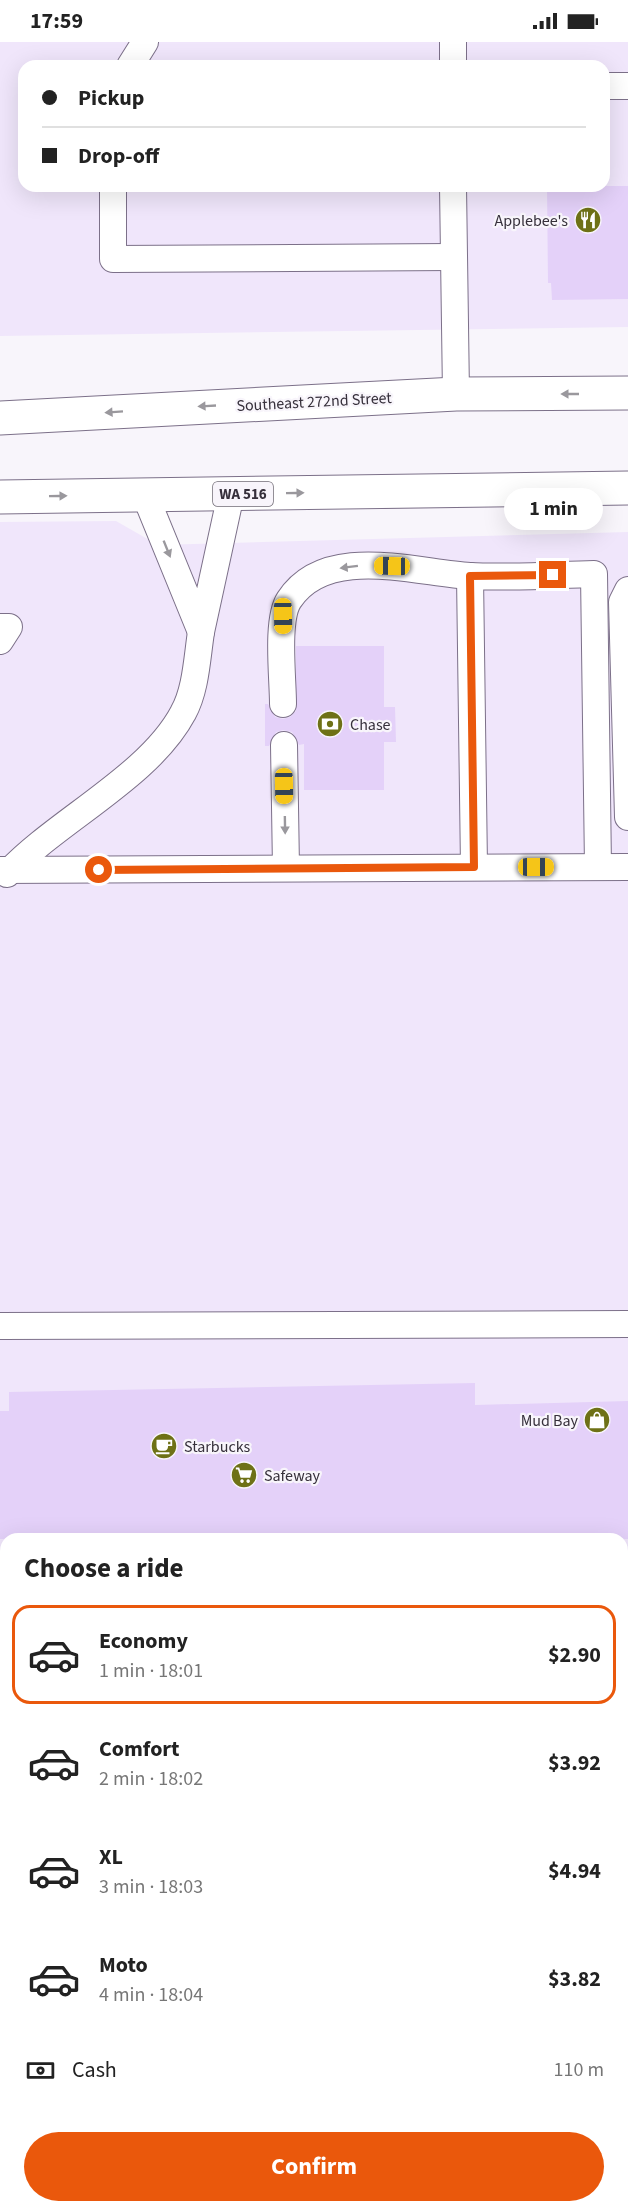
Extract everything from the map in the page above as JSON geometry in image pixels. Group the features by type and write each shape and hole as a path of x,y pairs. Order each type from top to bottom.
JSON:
{"main road":[{"name":"Southeast 272nd Street","path":"0,418 456,394 628,393"},
{"name":"WA 516","path":"0,497 628,488"}],"lane":[{"path":"134,60 145,42"},
{"path":"453,42 453,60"},
{"path":"610,86 628,86"},
{"path":"112,192 113,259 452,257"},
{"path":"453,192 452,257 456,394"},
{"path":"4,874 152,754 184,712 194,680 201,632 231,494"},
{"path":"145,495 201,632"},
{"path":"283,704 283,616 288,601 301,586 330,569 392,566 470,576 594,574 598,867"},
{"path":"470,576 474,867"},
{"path":"628,590 622,602 628,817"},
{"path":"0,627 9,627 0,641"},
{"path":"284,745 285,868"},
{"path":"4,874 285,868 628,867"},
{"path":"0,1326 628,1324"}],"shaded area":[{"path":"0,42 628,42 628,327 0,336"},
{"path":"116,521 158,545 628,532 628,1533 0,1533 0,522"}],"building":[{"name":"Applebee's","path":"610,186 628,186 628,299 552,300 551,283 548,283 547,192 610,192"},
{"name":"Chase","path":"296,646 384,646 384,707 395,707 396,742 384,742 384,790 304,790 304,744 299,745 292,732 283,730 276,732 269,746 265,746 265,704 268,704 275,717 283,719 290,717 296,711"},
{"name":"Safeway","path":"475,1383 475,1405 628,1401 628,1533 0,1533 0,1411 9,1411 9,1392"}],"place":[{"name":"Applebee's","path":"588,220"},
{"name":"Chase","path":"330,724"},
{"name":"Mud Bay","path":"597,1420"},
{"name":"Starbucks","path":"164,1446"},
{"name":"Safeway","path":"244,1475"}],"route":[{"path":"99,870 474,867 470,576 553,575"}]}
